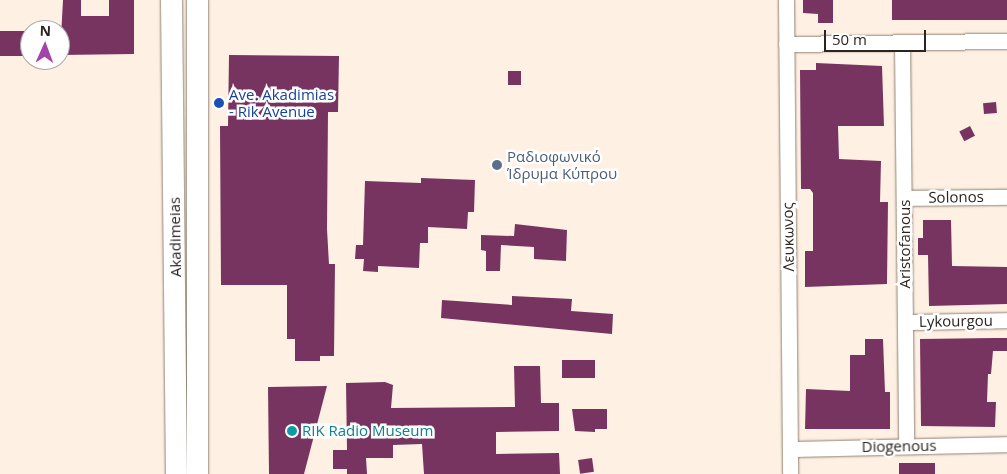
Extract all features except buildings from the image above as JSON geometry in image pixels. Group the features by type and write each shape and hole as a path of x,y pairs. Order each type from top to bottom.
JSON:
{"main road":[{"name":"Akadimeias","path":"171,0 176,474"},
{"name":"Akadimeias","path":"198,0 198,474"}],"street":[{"name":"Λευκωνος","path":"786,0 790,474"},
{"path":"786,44 1007,41"},
{"name":"Aristofanous","path":"902,43 906,445"},
{"name":"Solonos","path":"905,198 1007,197"},
{"name":"Lykourgou","path":"906,322 1007,320"},
{"name":"Diogenous","path":"790,448 1007,444"}],"place":[{"name":"Ave. Akadimias - Rik Avenue","path":"219,103"},
{"name":"Ραδιοφωνικό Ίδρυμα Κύπρου","path":"497,165"},
{"name":"RIK Radio Museum","path":"292,431"}]}
